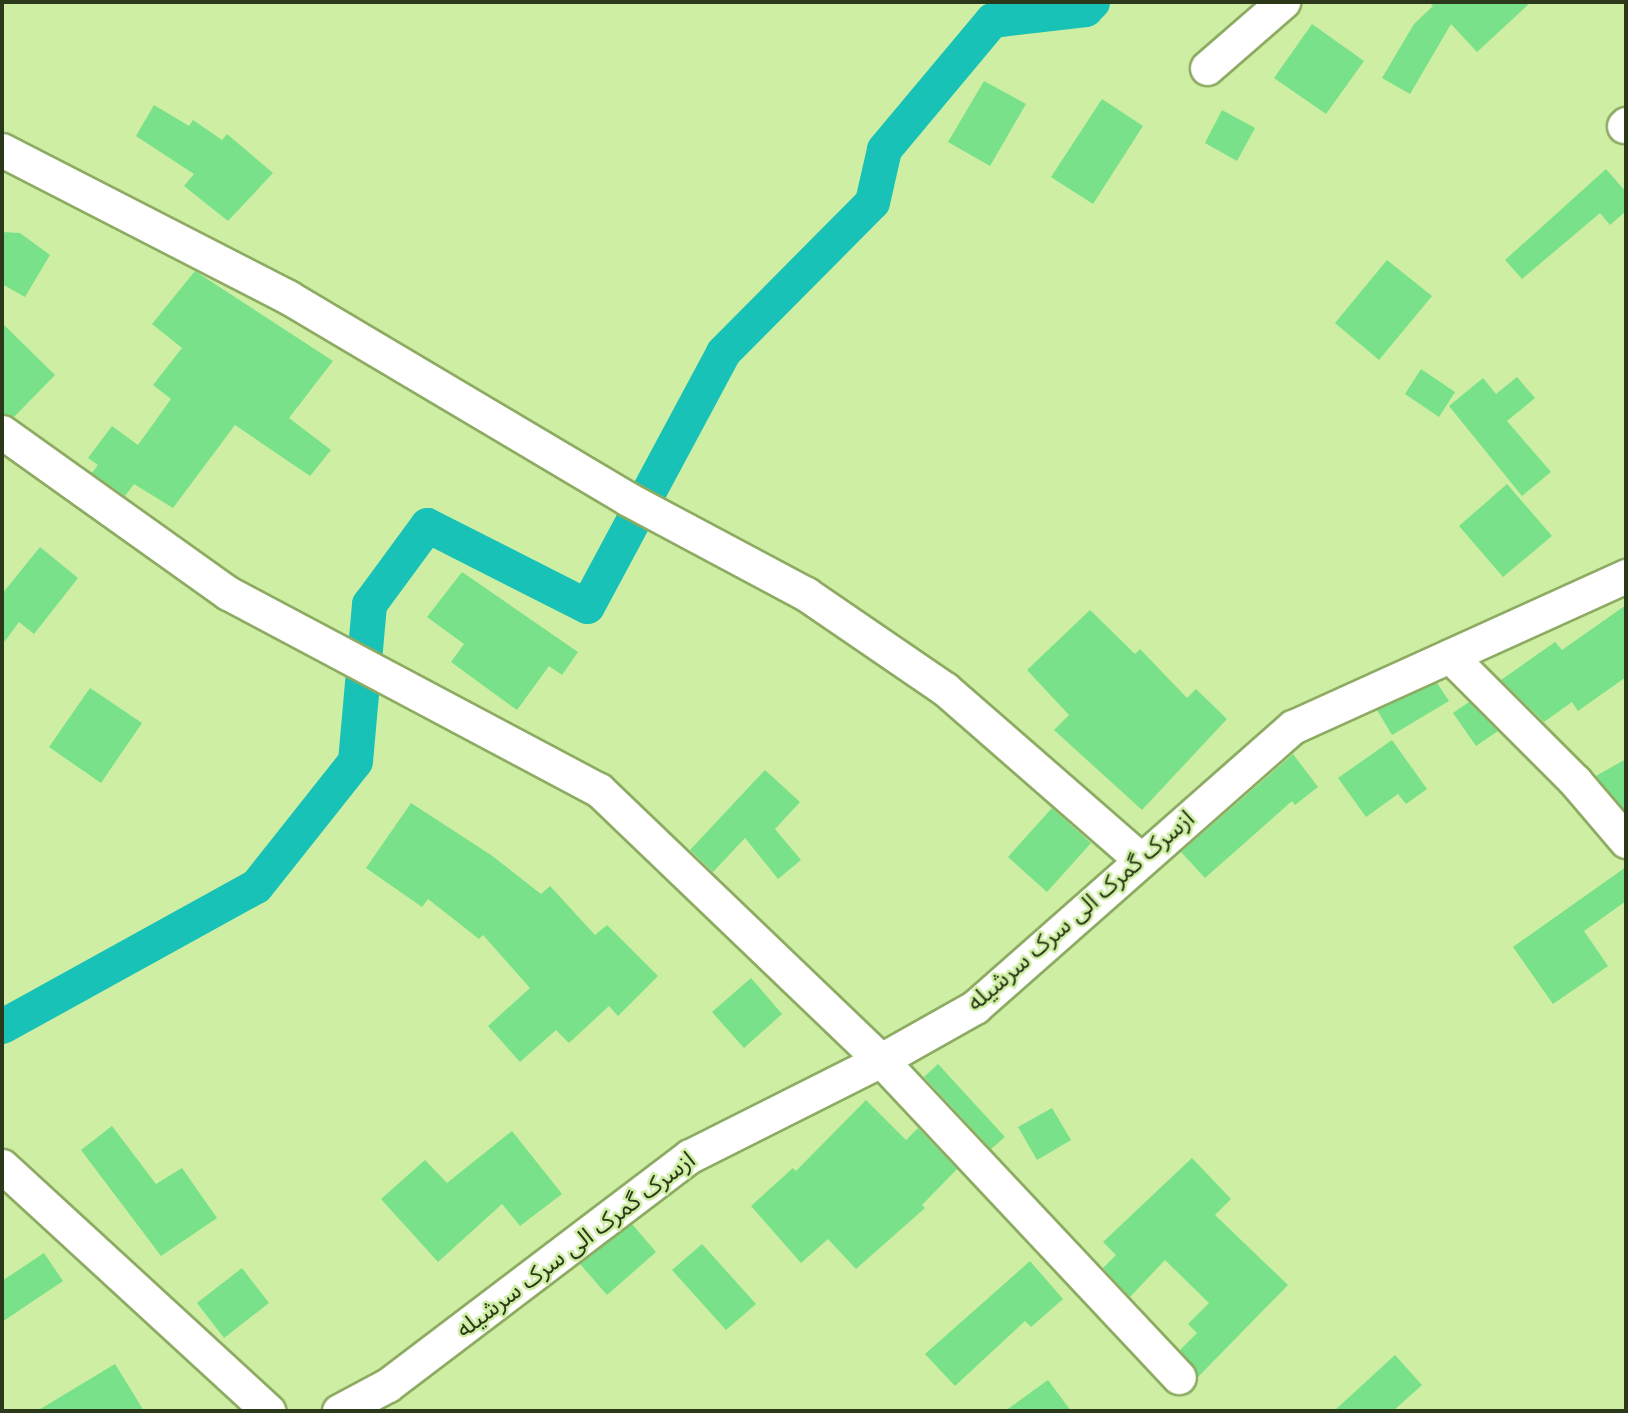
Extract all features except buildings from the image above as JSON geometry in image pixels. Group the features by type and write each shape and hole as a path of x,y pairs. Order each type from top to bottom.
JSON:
{"street":[{"path":"1207,68 1283,2"},
{"path":"2,150 288,297 638,504 806,594 945,689 1140,860"},
{"path":"2,432 228,593 599,790 881,1060 1179,1377"},
{"name":"ازسرک گمرک الی سرک سرشیله","path":"339,1411 388,1385 690,1156 881,1060 975,1007 1293,727 1626,576"},
{"path":"1450,656 1576,781 1626,841"},
{"path":"2,1166 268,1411"}],"waterway":[{"path":"2,1026 256,886 355,761 369,604 427,525 587,606 723,352 872,202 884,149 992,20 1085,9 1092,2"}]}
